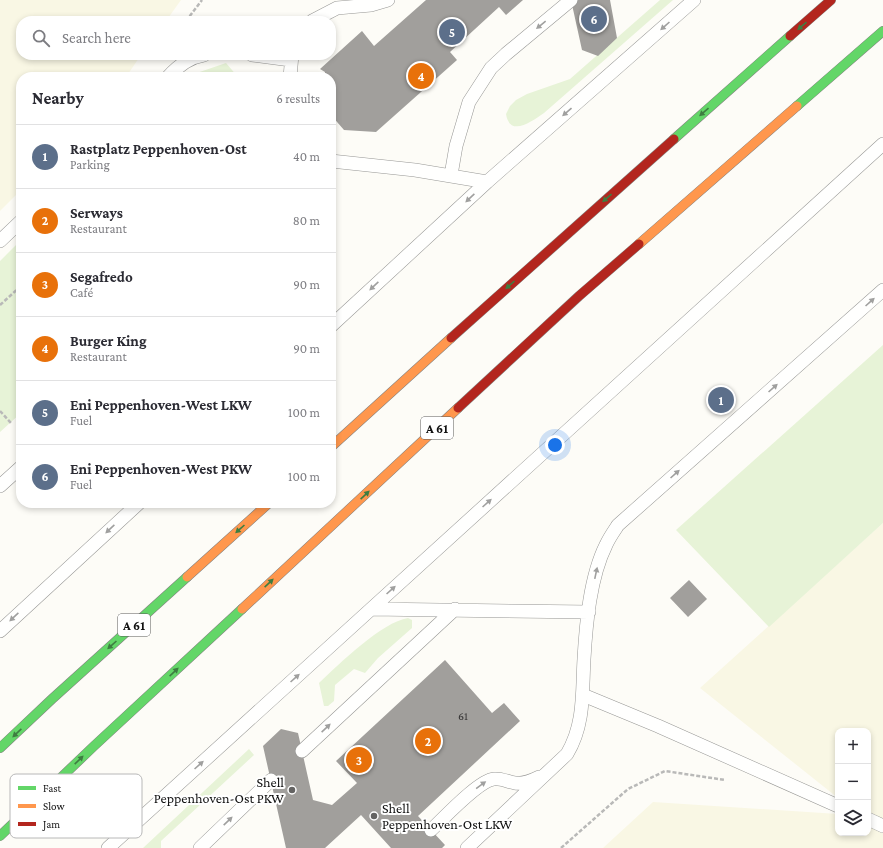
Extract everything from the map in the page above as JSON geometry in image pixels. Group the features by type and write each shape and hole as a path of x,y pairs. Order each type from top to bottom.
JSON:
{"highway":[{"path":"336,442 545,253 831,0"},
{"name":"A 61","path":"65,774 579,296 883,31"},
{"name":"A 61","path":"0,748 52,699 263,508"},
{"name":"A 61","path":"0,836 10,826"}],"lane":[{"path":"317,16 335,0"},
{"path":"321,16 337,8 371,5 388,0"},
{"path":"451,175 456,146 469,102 491,68 571,0"},
{"path":"336,321 487,182 694,0"},
{"path":"172,72 176,68 191,60"},
{"path":"290,72 291,60"},
{"path":"142,817 883,144"},
{"path":"336,162 451,175 487,182"},
{"path":"0,241 16,226"},
{"path":"467,848 566,754 574,741 579,728 583,696 584,660 589,612 598,566 606,546 618,525 883,290"},
{"path":"0,486 16,472"},
{"path":"0,631 134,508"},
{"path":"371,609 589,612"},
{"path":"302,751 455,609"},
{"path":"583,696 658,726 835,805"},
{"path":"431,830 480,786 490,780 498,779 514,783 522,783 533,780 546,773"},
{"path":"200,848 271,780"},
{"path":"871,820 883,826"},
{"path":"108,848 119,838"}],"path":[{"path":"190,16 202,0"},
{"path":"0,305 16,291"},
{"path":"0,411 11,423"},
{"path":"561,848 628,789 665,771 725,780"}],"shaded area":[{"path":"0,0 181,0 170,16 16,16 16,60 138,60 129,72 16,72 16,195 0,211"},
{"path":"883,523 883,848 603,848 653,802 835,814 835,836 871,836 871,728 835,728 835,796 700,688"}],"green space":[{"path":"660,0 673,0 544,113 522,126 512,125 508,121 506,114 510,106 516,100 527,94 570,79"},
{"path":"226,63 234,72 200,72"},
{"path":"16,245 16,418 0,432 0,261"},
{"path":"883,345 883,523 769,627 676,530"},
{"path":"408,618 412,620 412,628 378,658 365,673 354,669 335,685 334,701 328,706 324,706 319,683 349,655 374,635 398,621"},
{"path":"249,749 254,755 161,841 161,848 143,848"}],"building":[{"path":"426,0 523,0 506,15 499,7 450,52 457,60 376,132 344,130 336,121 336,72 325,72 320,69 330,60 336,60 336,55 362,31 374,46"},
{"path":"571,0 610,0 617,38 598,56 582,50"},
{"path":"689,580 707,599 688,617 670,598"},
{"path":"445,660 492,713 504,703 520,721 418,816 445,845 442,848 391,848 361,815 325,848 286,848 263,746 281,729 298,733 313,800 332,805 357,783 336,761"}],"traffic: fast":[{"path":"797,106 883,31"},
{"path":"674,139 790,36"},
{"path":"0,748 187,577"},
{"path":"65,774 242,609"},
{"path":"0,836 10,826"}],"traffic: slow":[{"path":"639,244 797,106"},
{"path":"336,442 451,338"},
{"path":"242,609 458,408"},
{"path":"187,577 263,508"}],"traffic: jam":[{"path":"790,36 831,0"},
{"path":"451,338 674,139"},
{"path":"458,408 579,296 639,244"}],"place":[{"name":"Eni Peppenhoven-West PKW","path":"594,19"},
{"name":"Eni Peppenhoven-West LKW","path":"452,32"},
{"name":"Burger King","path":"421,76"},
{"name":"Rastplatz Peppenhoven-Ost","path":"721,400"},
{"name":"Serways","path":"428,741"},
{"name":"Segafredo","path":"359,760"},
{"name":"Shell Peppenhoven-Ost PKW","path":"292,790"},
{"name":"Shell Peppenhoven-Ost LKW","path":"374,816"}]}
